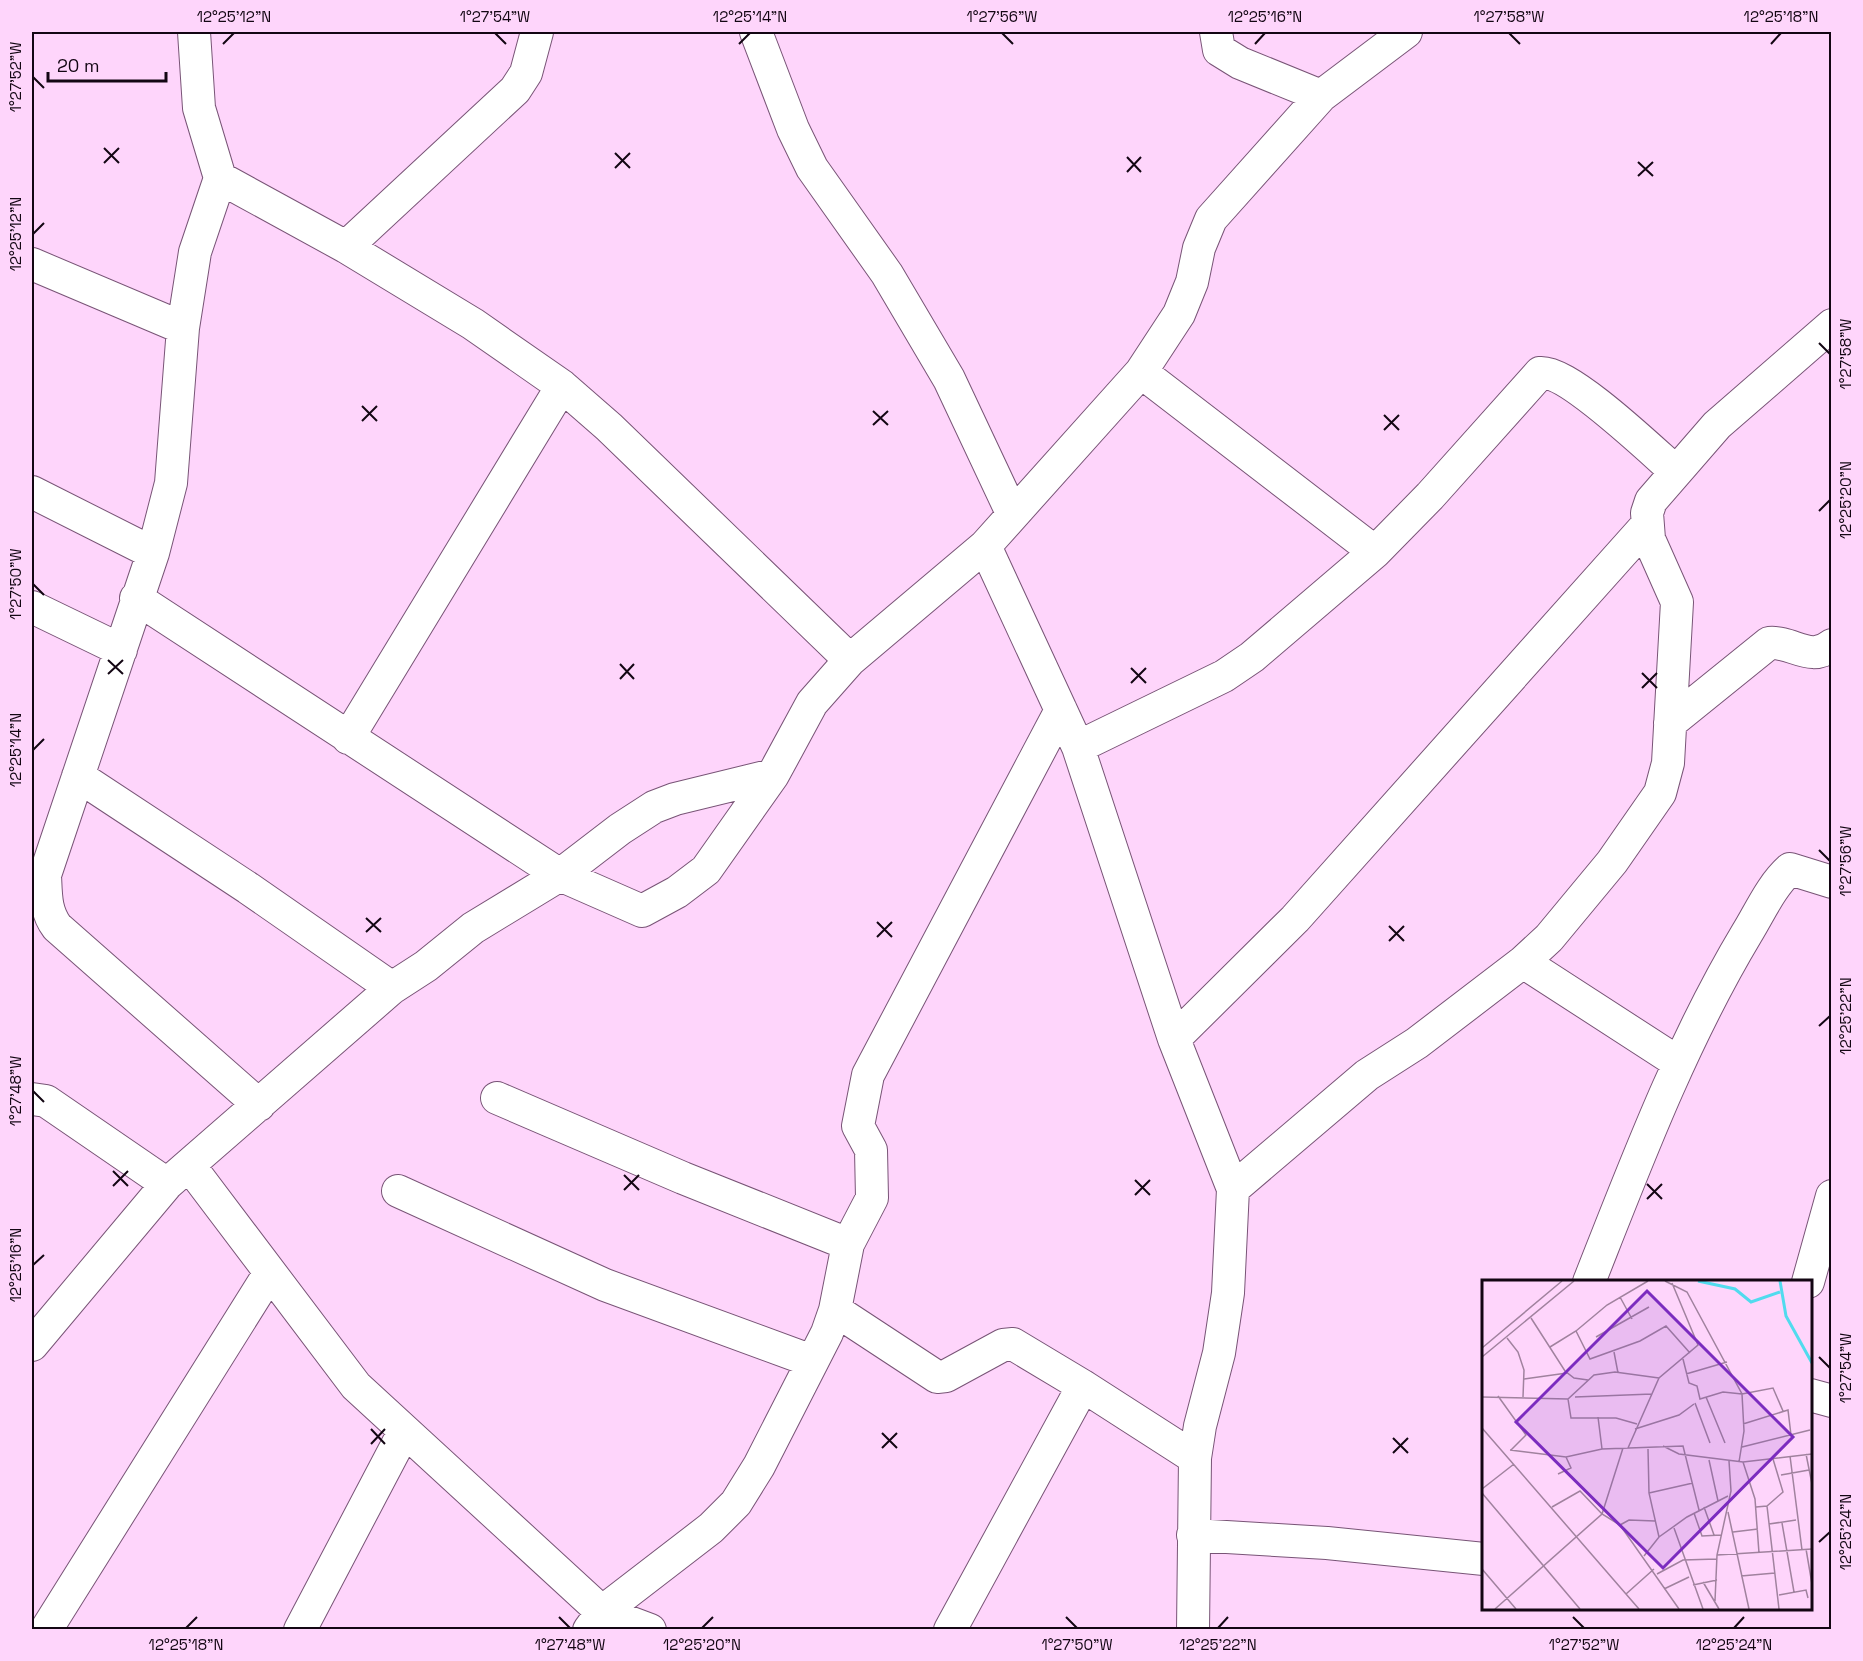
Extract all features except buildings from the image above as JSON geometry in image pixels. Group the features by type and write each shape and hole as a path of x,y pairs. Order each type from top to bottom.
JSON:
{"street":[{"path":"194,32 200,108 220,178 195,252 183,328 171,483 153,553 78,776 38,868 49,916 57,927 259,1105"},
{"path":"346,247 515,90 526,72 537,32"},
{"path":"756,32 793,129 812,168 887,273 949,379 1012,513"},
{"path":"1216,32 1219,50 1240,63 1321,96"},
{"path":"136,598 560,875 633,909 648,910 706,870 773,776 812,703 850,660 985,546 1012,513 1141,372 1179,314 1192,282 1199,248 1211,219 1321,96 1406,32"},
{"path":"220,178 346,247 473,324 562,386 609,427 850,660"},
{"path":"32,264 183,328"},
{"path":"1233,1190 1366,1075 1417,1043 1523,962 1549,938 1612,862 1660,793 1666,776 1677,602 1649,539 1646,526 1647,513 1652,501 1675,471 1717,425 1832,325"},
{"path":"1141,372 1375,552"},
{"path":"1078,747 1224,676 1252,657 1375,552 1430,496 1540,373 1555,374 1608,412 1675,471"},
{"path":"348,738 562,386"},
{"path":"32,492 153,553"},
{"path":"1174,1040 1295,919 1646,526"},
{"path":"985,546 1078,747 1174,1040 1233,1190 1228,1293 1219,1353 1200,1426 1195,1458 1192,1629"},
{"path":"32,607 121,650"},
{"path":"1670,723 1769,643 1783,643 1810,654 1824,652 1832,645"},
{"path":"596,1621 711,1528 736,1503 759,1466 835,1310 848,1244 872,1198 871,1150 858,1126 868,1075 1061,710"},
{"path":"78,776 248,888 393,988"},
{"path":"32,1345 178,1175 393,988 426,966 473,928 560,875 620,829 654,807 675,799 773,776"},
{"path":"1589,1280 1679,1063 1725,970 1783,875 1790,869 1832,882"},
{"path":"1523,962 1679,1063"},
{"path":"497,1098 683,1178 848,1244"},
{"path":"32,1099 46,1101 178,1175 269,1274 356,1386 596,1621 650,1629"},
{"path":"398,1191 605,1285 812,1361"},
{"path":"1808,1280 1832,1196"},
{"path":"46,1629 269,1274"},
{"path":"835,1310 937,1377 946,1376 1008,1343 1083,1386 1195,1458"},
{"path":"950,1629 1083,1386"},
{"path":"1812,1396 1832,1401"},
{"path":"300,1629 404,1432"},
{"path":"1193,1535 1327,1543 1482,1559"}]}
